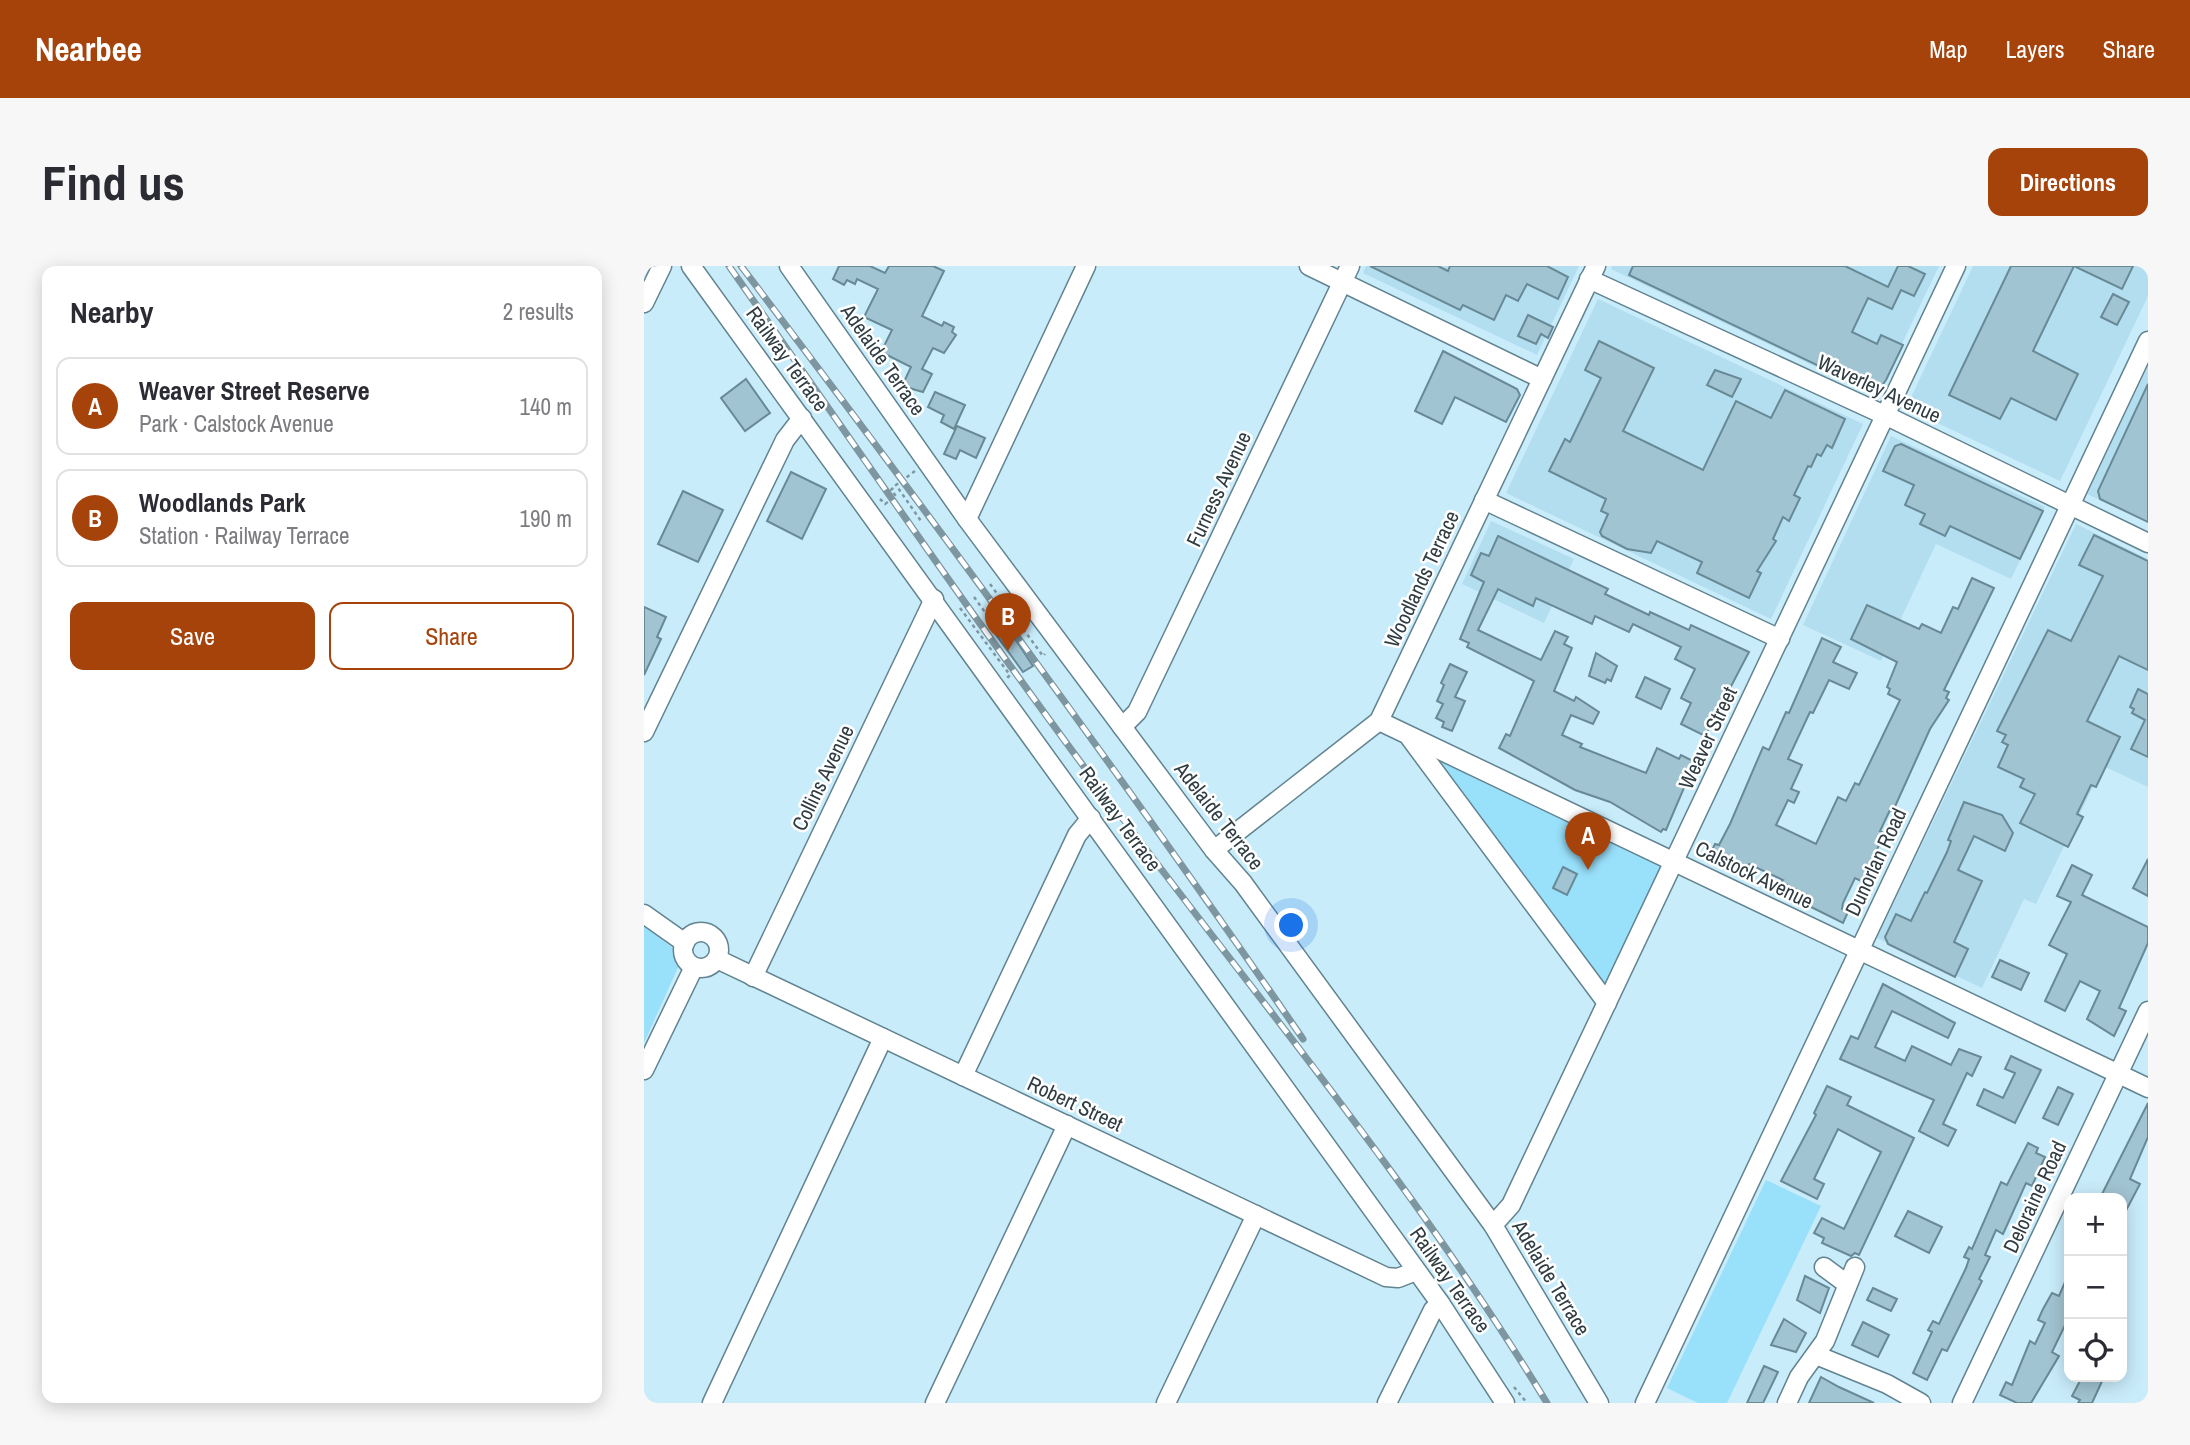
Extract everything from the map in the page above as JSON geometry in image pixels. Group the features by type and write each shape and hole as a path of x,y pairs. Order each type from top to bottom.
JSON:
{"street":[{"path":"644,303 662,266"},
{"name":"Railway Terrace","path":"691,266 1440,1303 1505,1403"},
{"name":"Adelaide Terrace","path":"789,266 967,519 1214,850 1243,883 1493,1224 1599,1403"},
{"path":"967,519 1086,266"},
{"path":"1308,266 1346,274 1542,379"},
{"name":"Weaver Street","path":"1493,1224 1511,1205 1956,266"},
{"name":"Waverley Avenue","path":"1593,272 2148,543"},
{"name":"Woodlands Terrace","path":"1214,850 1379,721 1593,272"},
{"name":"Furness Avenue","path":"1122,727 1137,712 1346,274"},
{"name":"Dunorlan Road","path":"1644,1403 2148,341"},
{"path":"644,732 785,440 802,418"},
{"path":"1484,500 1780,639"},
{"name":"Collins Avenue","path":"753,977 934,599"},
{"name":"Calstock Avenue","path":"1379,721 2148,1088"},
{"path":"1408,735 1607,1003"},
{"path":"962,1076 1077,835 1091,818"},
{"path":"644,914 685,943"},
{"path":"694,934 709,934 718,946 717,959 706,967 694,967 684,957 685,943 694,934"},
{"name":"Robert Street","path":"717,959 1386,1277 1398,1278 1416,1271"},
{"path":"644,1070 694,967"},
{"name":"Deloraine Road","path":"1962,1403 2148,1012"},
{"path":"712,1403 883,1038"},
{"path":"935,1403 1067,1125"},
{"path":"1166,1403 1256,1215"},
{"path":"1824,1267 1846,1284"},
{"path":"1787,1403 1838,1313 1846,1284 1855,1267"},
{"path":"1387,1403 1433,1310 1440,1303"},
{"path":"1815,1355 1887,1384 1921,1403"}],"path":[{"path":"869,509 881,499 885,503 896,496 891,490 927,462"},
{"path":"897,485 921,521"},
{"path":"990,584 1043,656 1045,654"},
{"path":"974,597 990,619"},
{"path":"960,608 1010,675 1005,679"}],"shaded area":[{"path":"1366,266 1579,266 1537,355 1363,273"},
{"path":"1612,266 1939,266 1877,396 1611,269"},
{"path":"1973,266 2148,266 2148,296 2060,481 1906,408"},
{"path":"1598,299 1863,424 1771,619 1506,493"},
{"path":"2148,366 2148,523 2087,494"},
{"path":"1891,436 2045,507 2011,579 1936,544 1881,661 1803,625"},
{"path":"1491,521 1574,559 1544,623 1462,584"},
{"path":"2076,524 2148,559 2148,787 2103,766 2036,904 2024,899 1982,988 1877,938"},
{"path":"1432,755 1663,865 1603,989"},
{"path":"644,925 679,953 680,963 644,1043"},
{"path":"1766,1180 1821,1206 1727,1403 1698,1403 1667,1388"}],"building":[{"path":"839,266 870,266 885,273 889,266 933,266 944,271 922,316 942,326 944,322 954,327 952,332 956,335 944,353 933,348 922,369 932,374 923,392 902,386 911,367 881,352 892,330 864,317 878,289 857,279 855,284 847,280 844,285 833,279"},
{"path":"1370,266 1438,266 1448,271 1450,266 1547,266 1568,277 1558,299 1527,284 1518,301 1506,295 1494,320 1463,305 1460,310"},
{"path":"1633,266 1845,266 1888,287 1898,266 1908,266 1925,274 1914,296 1901,290 1892,309 1868,298 1852,332 1877,344 1881,335 1903,345 1886,380 1879,390 1873,392 1629,275"},
{"path":"2011,266 2074,266 2033,351 2078,374 2056,420 2011,398 2000,419 1949,395"},
{"path":"2074,266 2133,266 2122,289"},
{"path":"2113,294 2129,302 2117,325 2101,317"},
{"path":"1528,315 1553,327 1548,338 1541,334 1536,344 1518,336"},
{"path":"1599,341 1654,368 1623,431 1703,470 1736,401 1771,418 1785,390 1845,419 1832,448 1827,445 1821,456 1817,454 1811,467 1808,466 1794,495 1800,498 1789,521 1783,517 1773,539 1776,541 1757,571 1761,573 1749,598 1697,573 1702,562 1657,541 1651,553 1627,549 1602,536 1600,532 1608,514 1601,511 1606,499 1549,471 1565,439 1570,442 1601,378 1585,370"},
{"path":"1443,351 1517,389 1520,395 1506,422 1455,397 1442,424 1415,411"},
{"path":"1715,370 1741,379 1732,397 1707,385"},
{"path":"746,379 770,413 745,431 721,398"},
{"path":"2148,384 2148,522 2100,499 2098,491"},
{"path":"935,392 965,405 954,429 941,422 944,415 928,407"},
{"path":"957,426 985,438 976,458 960,450 956,459 944,454"},
{"path":"1901,444 2043,511 2020,559 1950,526 1945,536 1920,524 1925,514 1905,505 1914,485 1883,471 1895,446"},
{"path":"791,472 826,489 802,539 767,521"},
{"path":"683,491 723,510 698,562 658,544"},
{"path":"2094,535 2148,561 2148,670 2119,656 2087,721 2120,737 2096,787 2091,785 2077,814 2083,817 2068,847 2020,823 2035,794 2020,787 2024,779 1998,767 2008,745 2002,742 2006,735 1997,731 2048,630 2071,641 2103,576 2079,565"},
{"path":"1498,536 1608,589 1605,594 1649,615 1650,612 1689,630 1691,625 1749,652 1705,736 1681,724 1691,703 1681,698 1695,669 1675,659 1681,647 1633,624 1629,632 1595,616 1592,624 1536,598 1533,606 1498,589 1478,630 1541,660 1555,631 1568,637 1564,644 1572,648 1554,691 1574,701 1576,697 1599,712 1593,724 1571,715 1562,735 1582,744 1580,747 1646,773 1657,748 1679,759 1681,755 1695,762 1666,830 1661,832 1610,802 1575,790 1499,748 1506,734 1510,736 1534,681 1467,647 1469,643 1460,639 1484,582 1471,575 1481,553 1489,556"},
{"path":"1972,578 1994,588 1944,690 1949,692 1946,698 1949,700 1930,729 1893,811 1890,810 1880,831 1880,843 1863,882 1855,878 1843,903 1842,909 1848,912 1843,923 1805,904 1809,896 1781,882 1783,880 1749,864 1745,871 1710,854 1715,844 1719,845 1730,824 1763,747 1769,750 1786,712 1789,713 1822,638 1841,647 1833,662 1857,673 1849,689 1829,680 1813,713 1810,712 1788,759 1802,765 1791,789 1799,792 1794,803 1788,800 1776,825 1816,844 1838,797 1846,801 1855,783 1859,785 1900,700 1888,694 1890,689 1887,687 1897,662 1851,639 1867,605 1919,629 1922,624 1941,633 1953,607 1958,609"},
{"path":"644,607 666,617 657,637 661,639 644,675"},
{"path":"1005,624 1033,666 1023,672 994,632"},
{"path":"1596,653 1617,666 1611,681 1607,679 1605,683 1589,676"},
{"path":"1450,664 1467,672 1455,697 1465,701 1452,731 1442,727 1444,722 1436,718 1443,704 1437,701 1444,685 1441,683"},
{"path":"1645,677 1670,689 1661,709 1636,697"},
{"path":"2138,689 2148,694 2148,757 2131,749 2145,720 2132,713 2134,709 2130,707"},
{"path":"1964,802 2002,815 2013,833 2005,851 1974,836 1958,870 1982,881 1954,942 1968,949 1955,977 1888,944 1885,937 1896,914 1911,921 1947,852 1951,841 1948,840"},
{"path":"2148,859 2148,896 2133,888"},
{"path":"2072,865 2092,875 2082,895 2148,927 2148,943 2119,1008 2126,1011 2114,1036 2087,1019 2100,991 2080,981 2065,1011 2045,1001 2067,954 2049,945 2071,902 2057,896"},
{"path":"1563,867 1577,874 1567,895 1553,888"},
{"path":"2000,960 2029,973 2021,990 1992,977"},
{"path":"1883,984 1955,1023 1948,1038 1892,1011 1875,1047 1905,1061 1912,1046 1951,1065 1959,1049 1981,1057 1972,1076 1967,1073 1943,1124 1956,1130 1948,1146 1919,1131 1934,1100 1840,1059 1851,1036 1858,1039"},
{"path":"2011,1056 2041,1070 2015,1123 1977,1105 1984,1089 2003,1098 2015,1073 2005,1069"},
{"path":"1827,1086 1851,1097 1847,1105 1914,1138 1859,1255 1855,1253 1851,1256 1822,1243 1824,1238 1814,1233 1822,1218 1844,1229 1881,1152 1838,1129 1814,1179 1824,1184 1817,1199 1781,1181 1816,1115 1814,1113"},
{"path":"2058,1087 2073,1094 2058,1125 2043,1118"},
{"path":"2148,1103 2148,1137 2130,1179 2140,1184 2127,1209 2127,1193 2103,1193"},
{"path":"2028,1143 2038,1148 2036,1153 2045,1157 2032,1186 2026,1183 2003,1234 1996,1230 1985,1255 1990,1257 1979,1279 1982,1281 1947,1351 1942,1349 1927,1380 1913,1373 1932,1332 1928,1330 1933,1321 1939,1324 1966,1268 1969,1259 1964,1257 1969,1247 1972,1249 2001,1182 2007,1185"},
{"path":"1908,1211 1942,1227 1929,1253 1895,1236"},
{"path":"1805,1276 1829,1288 1820,1313 1797,1300"},
{"path":"2064,1284 2064,1327 2052,1352 2059,1356 2031,1403 2017,1403 2000,1395 2006,1382 2012,1385 2030,1341 2035,1344 2045,1323 2038,1320 2052,1293 2059,1296"},
{"path":"1873,1288 1897,1299 1891,1311 1867,1300"},
{"path":"1784,1319 1806,1333 1796,1352 1771,1345"},
{"path":"1863,1322 1889,1335 1878,1357 1852,1345"},
{"path":"1764,1366 1778,1372 1763,1403 1747,1403"},
{"path":"1821,1377 1839,1387 1874,1403 1809,1403"},
{"path":"2079,1382 2102,1382 2092,1403 2078,1403 2080,1400 2072,1396"}],"railway":[{"path":"729,266 1067,744 1394,1175 1447,1250 1547,1403"},
{"path":"741,266 1026,649 1303,1039"}],"place":[{"name":"Woodlands Park","path":"1008,651"},
{"name":"Weaver Street Reserve","path":"1588,870"}]}
